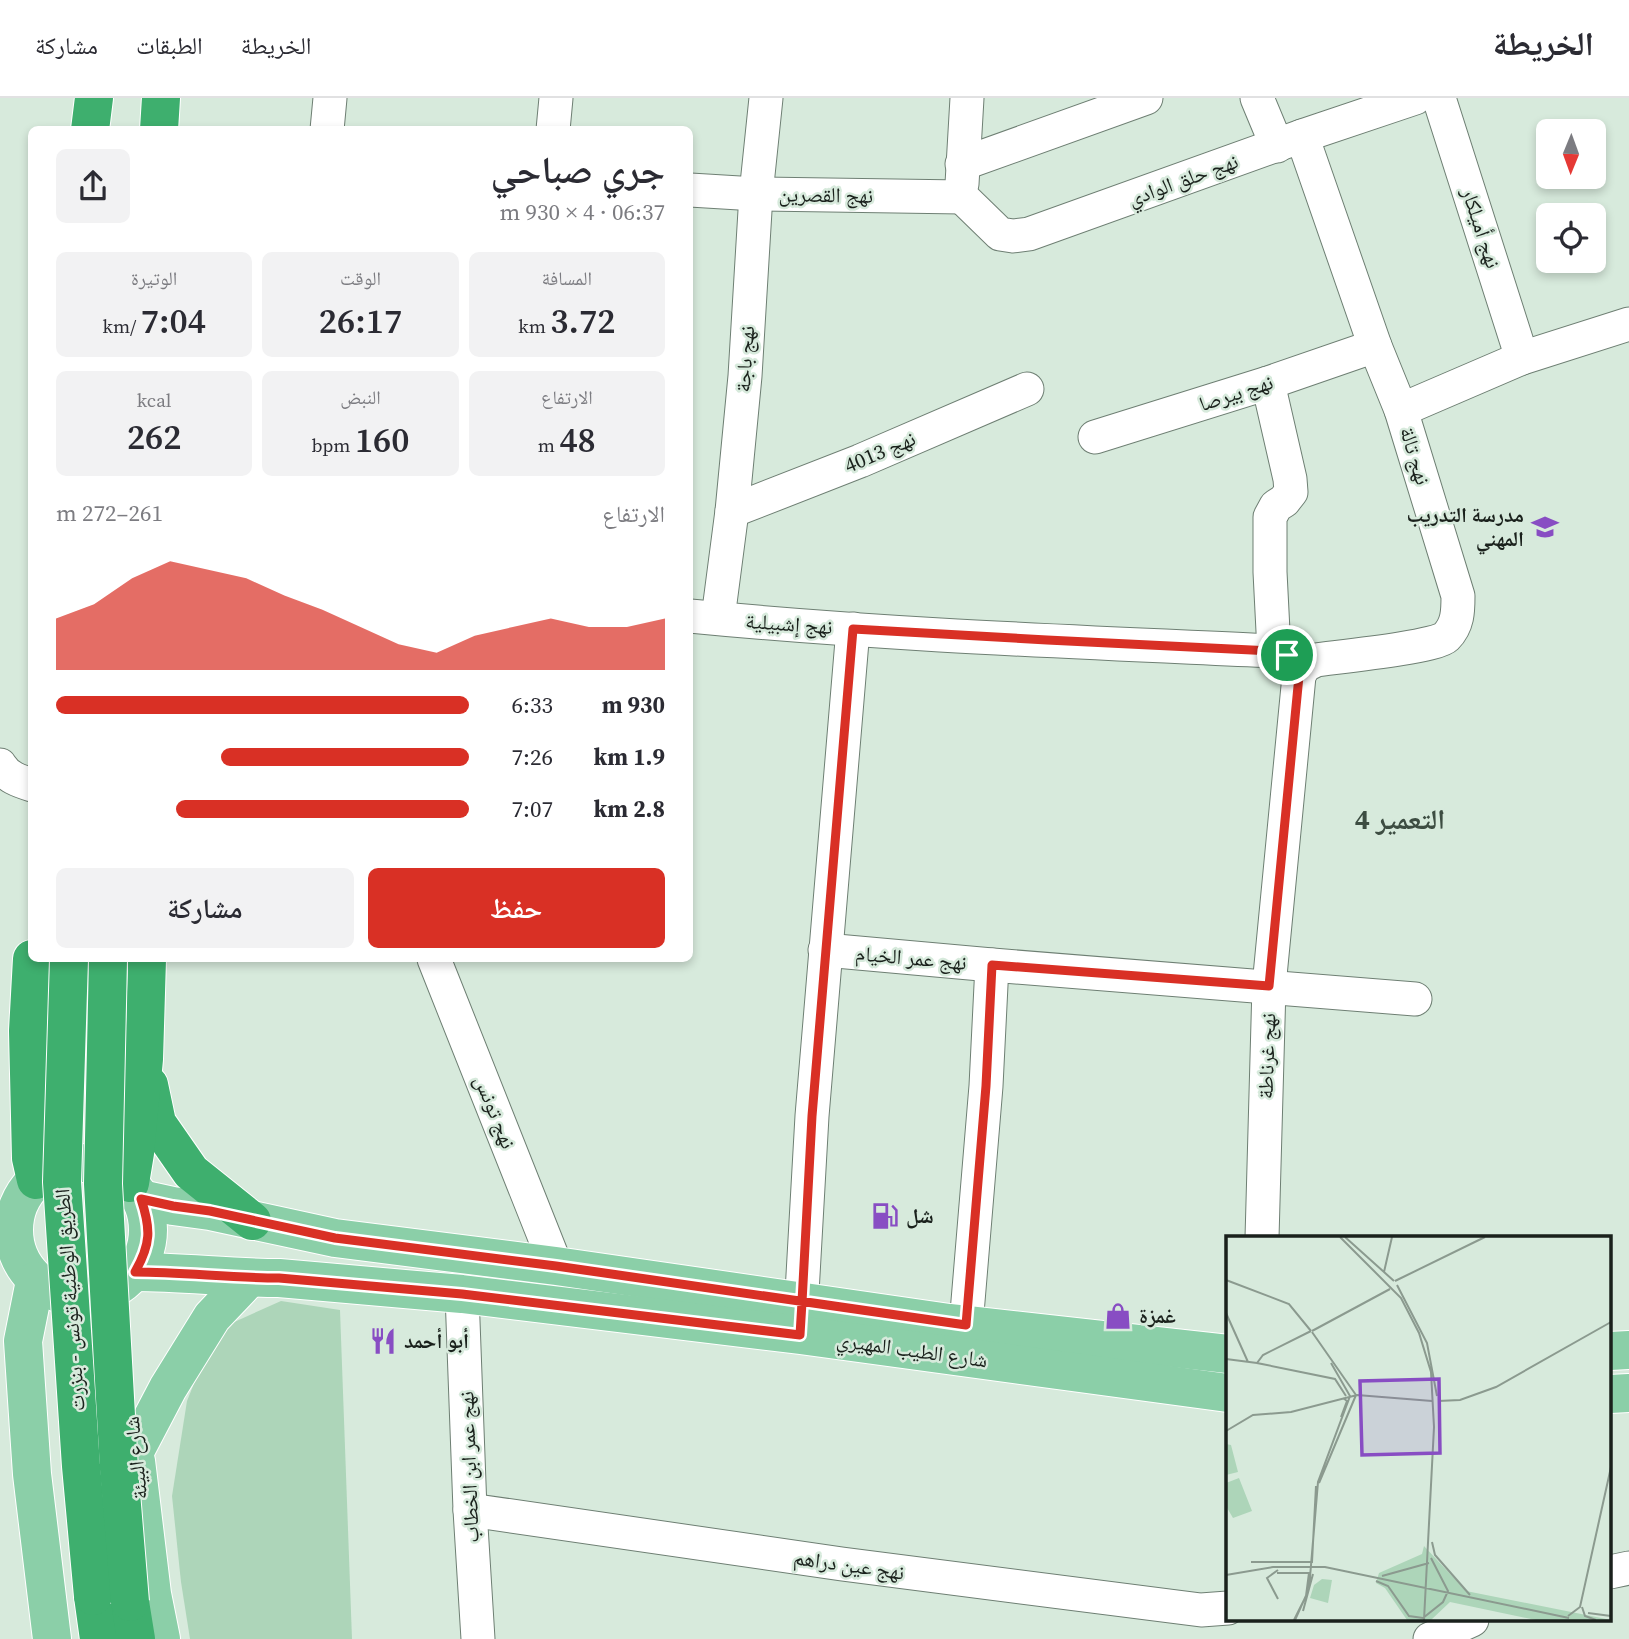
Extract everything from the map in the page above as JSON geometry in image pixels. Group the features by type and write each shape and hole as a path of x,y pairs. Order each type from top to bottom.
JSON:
{"highway":[{"path":"90,126 94,98"},
{"path":"103,126 104,98"},
{"path":"159,126 161,98"},
{"path":"182,98 182,126"},
{"path":"21,1186 31,1158 28,1031 33,962"},
{"name":"الطريق الوطنية تونس - بنزرت","path":"69,962 62,1182 81,1466 111,1599 136,1639"},
{"name":"الطريق الوطنية تونس - بنزرت","path":"99,1639 111,1599 119,1469 103,1184 108,962"},
{"path":"136,1191 147,962"},
{"path":"0,1081 28,1031"},
{"path":"144,1059 157,1123 191,1172 252,1221"}],"main road":[{"path":"21,1274 58,1294 83,1298 109,1292 133,1275 144,1256 148,1239 148,1218 136,1191 113,1171 93,1164 72,1163 51,1169 21,1186 14,1216 13,1232 21,1274 32,1474 49,1633"},
{"name":"شارع الطيب المهيري","path":"136,1191 173,1206 210,1211 335,1238 556,1266 801,1319 1226,1393"},
{"name":"شارع الطيب المهيري","path":"133,1275 178,1272 279,1278 801,1319 966,1325 1226,1354"},
{"name":"شارع البيئة","path":"133,1275 123,1306 135,1451 152,1594 161,1639"},
{"path":"135,1451 168,1388 212,1317 249,1278"},
{"path":"0,1402 32,1474"}],"street":[{"path":"74,126 75,98"},
{"path":"327,126 330,98"},
{"name":"نهج باجة","path":"704,617 732,511 766,98"},
{"path":"962,197 967,98"},
{"path":"962,164 1146,98"},
{"name":"نهج تالة","path":"1257,98 1290,141 1376,346 1401,410 1458,596 1459,617 1446,638 1427,645 1316,660 1304,666"},
{"name":"نهج حلق الوادي","path":"962,197 1000,234 1029,234 1415,98"},
{"name":"نهج أميلكار","path":"1440,98 1522,358"},
{"name":"نهج القصرين","path":"693,190 756,194 962,197"},
{"path":"1401,410 1522,358 1629,324"},
{"name":"نهج بيرصا","path":"1095,437 1376,346"},
{"path":"1268,383 1291,492 1276,506 1270,517 1274,651"},
{"name":"نهج 4013","path":"732,511 860,461 1027,389"},
{"name":"نهج إشبيلية","path":"704,617 1033,640 1274,651 1287,655 1304,666"},
{"path":"801,1319 812,1116 853,629"},
{"name":"نهج غرناطة","path":"1262,1236 1269,986 1299,676 1304,666"},
{"path":"0,765 15,779 28,784"},
{"name":"نهج عمر الخيام","path":"825,950 1415,999"},
{"name":"نهج تونس","path":"435,962 556,1266"},
{"path":"966,1325 986,1086 992,965"},
{"name":"نهج عمر ابن الخطاب","path":"462,1294 478,1639"},
{"name":"نهج عين دراهم","path":"470,1510 856,1566 1201,1610 1226,1608"},
{"path":"1612,1572 1629,1568"},
{"path":"1430,1639 1468,1622"}],"green space":[{"path":"281,1301 340,1310 352,1639 190,1639 172,1496 187,1401 205,1356 232,1323"}],"place":[{"name":"مدرسة التدريب المهني","path":"1545,527"},
{"name":"شل","path":"885,1216"},
{"name":"غمزة","path":"1118,1316"},
{"name":"أبو أحمد","path":"383,1341"}],"district":[{"name":"التعمير 4","path":"1400,819"}],"route":[{"path":"1287,655 1274,651 853,629 812,1116 802,1302 800,1319 800,1335 462,1294 279,1278 135,1272 144,1256 148,1239 148,1218 141,1199 335,1238 556,1266 802,1302 966,1325 986,1086 992,965 1269,986 1299,676 1304,666 1287,655"}]}
